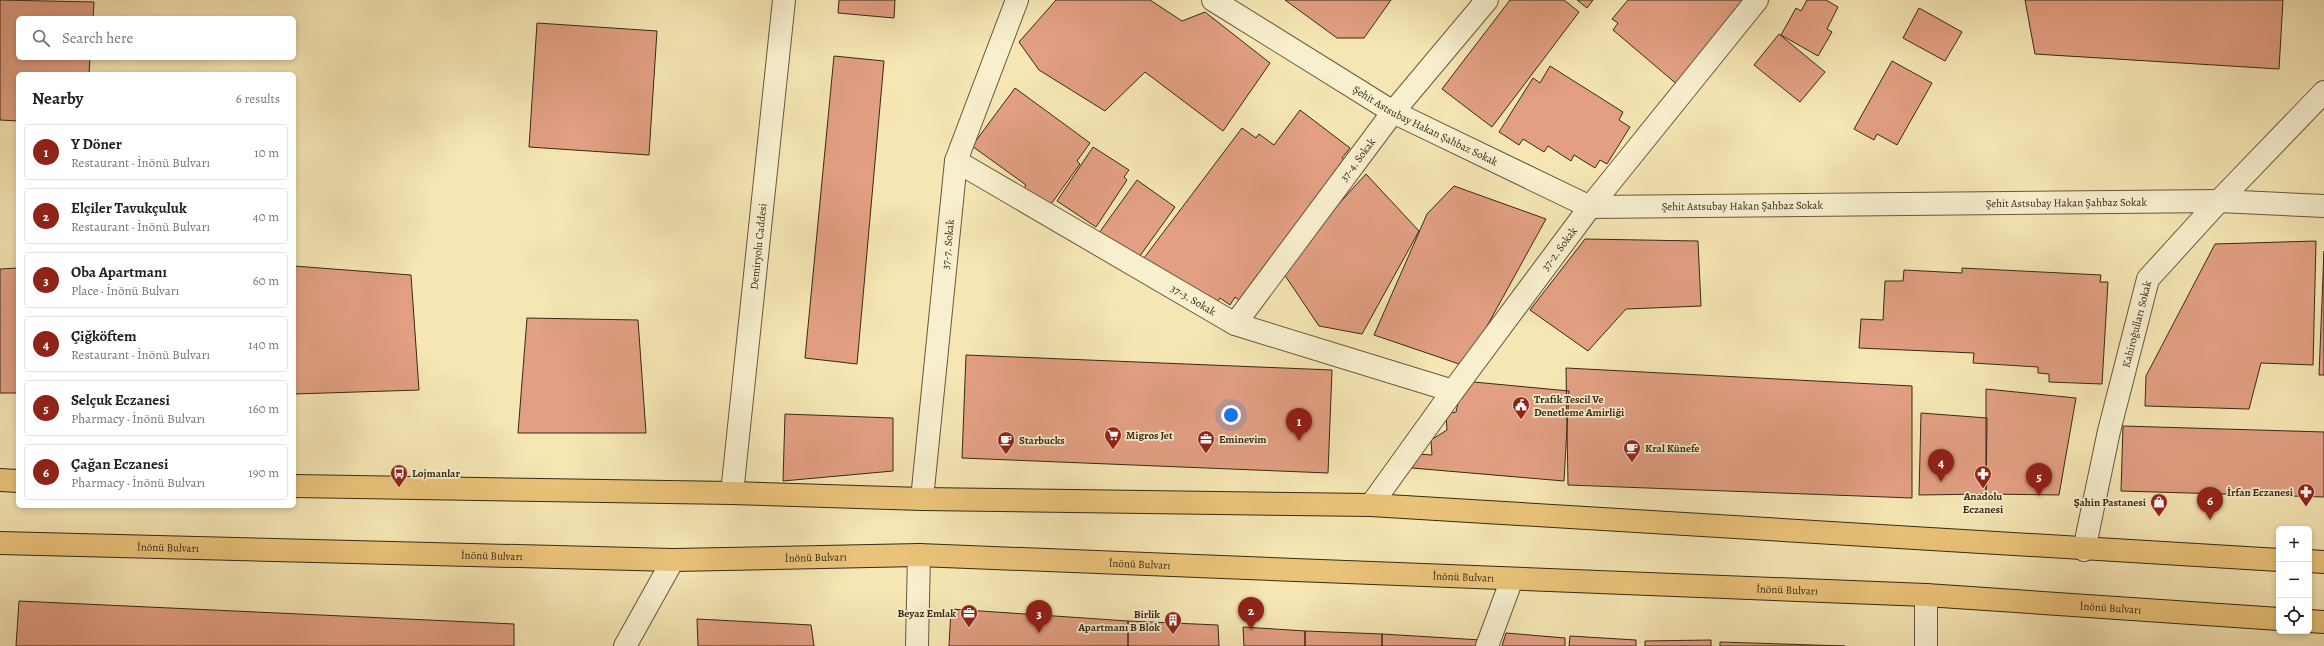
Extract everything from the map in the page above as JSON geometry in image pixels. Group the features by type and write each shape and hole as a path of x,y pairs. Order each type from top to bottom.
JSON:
{"main road":[{"path":"0,480 16,481"},
{"path":"296,486 732,493 922,499 1371,505 2084,550 2276,560"},
{"name":"İnönü Bulvarı","path":"0,543 673,560 919,555 1926,595 2276,619"},
{"path":"2312,561 2324,562"},
{"path":"2312,621 2324,622"}],"street":[{"name":"Demiryolu Caddesi","path":"732,493 784,0"},
{"name":"37-7. Sokak","path":"922,499 956,161 1017,0"},
{"name":"Şehit Astsubay Hakan Şahbaz Sokak","path":"1213,0 1393,112 1590,207 2219,201 2324,206"},
{"name":"37-4. Sokak","path":"1235,324 1393,112 1487,0"},
{"name":"37-2. Sokak","path":"1371,505 1453,391 1590,207 1757,0"},
{"name":"Kahiroğulları Sokak","path":"2084,550 2109,431 2148,279 2219,201 2324,92"},
{"name":"37-3. Sokak","path":"956,161 1235,324 1453,391"},
{"path":"917,646 919,555"},
{"path":"625,646 673,560"},
{"path":"1487,646 1512,579"},
{"path":"1926,595 1926,646"}],"building":[{"path":"0,0 94,2 93,16 16,16 16,60 90,60 89,72 16,72 16,121 0,120"},
{"path":"839,0 895,0 894,18 838,13"},
{"path":"1056,0 1150,0 1182,21 1205,12 1270,63 1223,131 1145,72 1105,111 1039,70 1019,42"},
{"path":"1285,0 1391,0 1364,38 1337,38"},
{"path":"1510,0 1564,0 1579,12 1492,127 1442,89"},
{"path":"1577,0 1593,0 1587,8"},
{"path":"1628,0 1742,0 1746,4 1679,86 1613,30 1618,23 1612,19"},
{"path":"1807,0 1826,0 1838,7 1827,29 1832,32 1818,56 1781,35 1796,8 1801,11"},
{"path":"2025,0 2283,0 2279,69 2035,54"},
{"path":"1919,8 1962,32 1945,61 1903,38"},
{"path":"537,23 657,31 649,155 529,147"},
{"path":"1779,34 1825,72 1800,102 1754,65"},
{"path":"834,56 884,61 857,364 805,358"},
{"path":"1892,61 1932,83 1897,145 1877,134 1874,140 1854,129"},
{"path":"1550,66 1623,112 1619,120 1630,127 1607,164 1600,160 1595,168 1574,155 1571,161 1548,146 1544,152 1523,139 1519,145 1499,132 1533,78 1540,83"},
{"path":"1015,88 1090,143 1077,161 1080,164 1046,211 1021,192 1026,185 972,146"},
{"path":"1300,110 1350,148 1342,158 1348,162 1242,302 1235,297 1230,305 1220,298 1216,303 1202,302 1144,258 1242,128 1256,138 1259,134 1274,145"},
{"path":"1093,147 1129,170 1124,177 1127,180 1096,227 1057,201"},
{"path":"1366,174 1419,231 1362,334 1319,326 1280,268"},
{"path":"1137,180 1175,207 1137,260 1099,233"},
{"path":"1454,186 1546,219 1465,366 1374,335 1427,214"},
{"path":"1585,239 1698,241 1701,306 1626,309 1588,351 1530,310"},
{"path":"2316,241 2313,365 2261,363 2249,409 2145,406 2146,376 2215,244"},
{"path":"2324,251 2324,375 2319,375"},
{"path":"296,266 411,275 419,390 296,394"},
{"path":"16,268 16,393 0,393 0,269"},
{"path":"1962,268 2101,275 2100,282 2108,282 2102,384 2049,382 2049,374 2038,373 2038,367 1973,363 1974,353 1859,348 1861,319 1883,320 1885,281 1903,281 1904,270 1962,273"},
{"path":"527,318 638,320 646,433 518,433"},
{"path":"966,355 1332,370 1328,473 962,458"},
{"path":"1566,368 1912,386 1912,498 1568,485"},
{"path":"1463,381 1569,391 1564,481 1412,468 1417,454 1432,455 1431,440 1447,430 1446,414 1456,412"},
{"path":"1986,389 2076,398 2059,495 1986,494"},
{"path":"1921,413 1987,418 1986,494 1919,495"},
{"path":"785,414 893,418 893,471 783,481"},
{"path":"2123,426 2324,432 2324,497 2121,491"},
{"path":"19,601 514,624 514,646 16,646"},
{"path":"951,609 1128,621 1128,646 949,646"},
{"path":"697,619 811,625 814,646 698,646"},
{"name":"Birlik Apartmanı B Blok","path":"1128,621 1218,625 1219,646 1128,646"},
{"path":"1243,627 1305,631 1305,646 1244,646"},
{"path":"1305,631 1382,634 1382,646 1305,646"},
{"path":"1506,633 1565,638 1565,646 1502,646"},
{"path":"1382,634 1481,640 1478,646 1382,646"},
{"path":"1570,636 1636,640 1636,646 1569,646"},
{"path":"1711,640 1711,646 1645,646 1645,641"},
{"path":"1720,642 1845,646 1720,646"}],"place":[{"name":"Trafik Tescil Ve Denetleme Amirliği","path":"1521,420"},
{"name":"Y Döner","path":"1299,441"},
{"name":"Migros Jet","path":"1113,450"},
{"name":"Eminevim","path":"1206,454"},
{"name":"Starbucks","path":"1006,455"},
{"name":"Kral Künefe","path":"1632,463"},
{"name":"Çiğköftem","path":"1941,482"},
{"name":"Lojmanlar","path":"399,488"},
{"name":"Anadolu Eczanesi","path":"1983,489"},
{"name":"Selçuk Eczanesi","path":"2039,496"},
{"name":"İrfan Eczanesi","path":"2306,507"},
{"name":"Şahin Pastanesi","path":"2159,517"},
{"name":"Çağan Eczanesi","path":"2210,520"},
{"name":"Beyaz Emlak","path":"969,628"},
{"name":"Elçiler Tavukçuluk","path":"1251,630"},
{"name":"Oba Apartmanı","path":"1039,633"},
{"name":"Birlik Apartmanı B Blok","path":"1173,635"}]}
